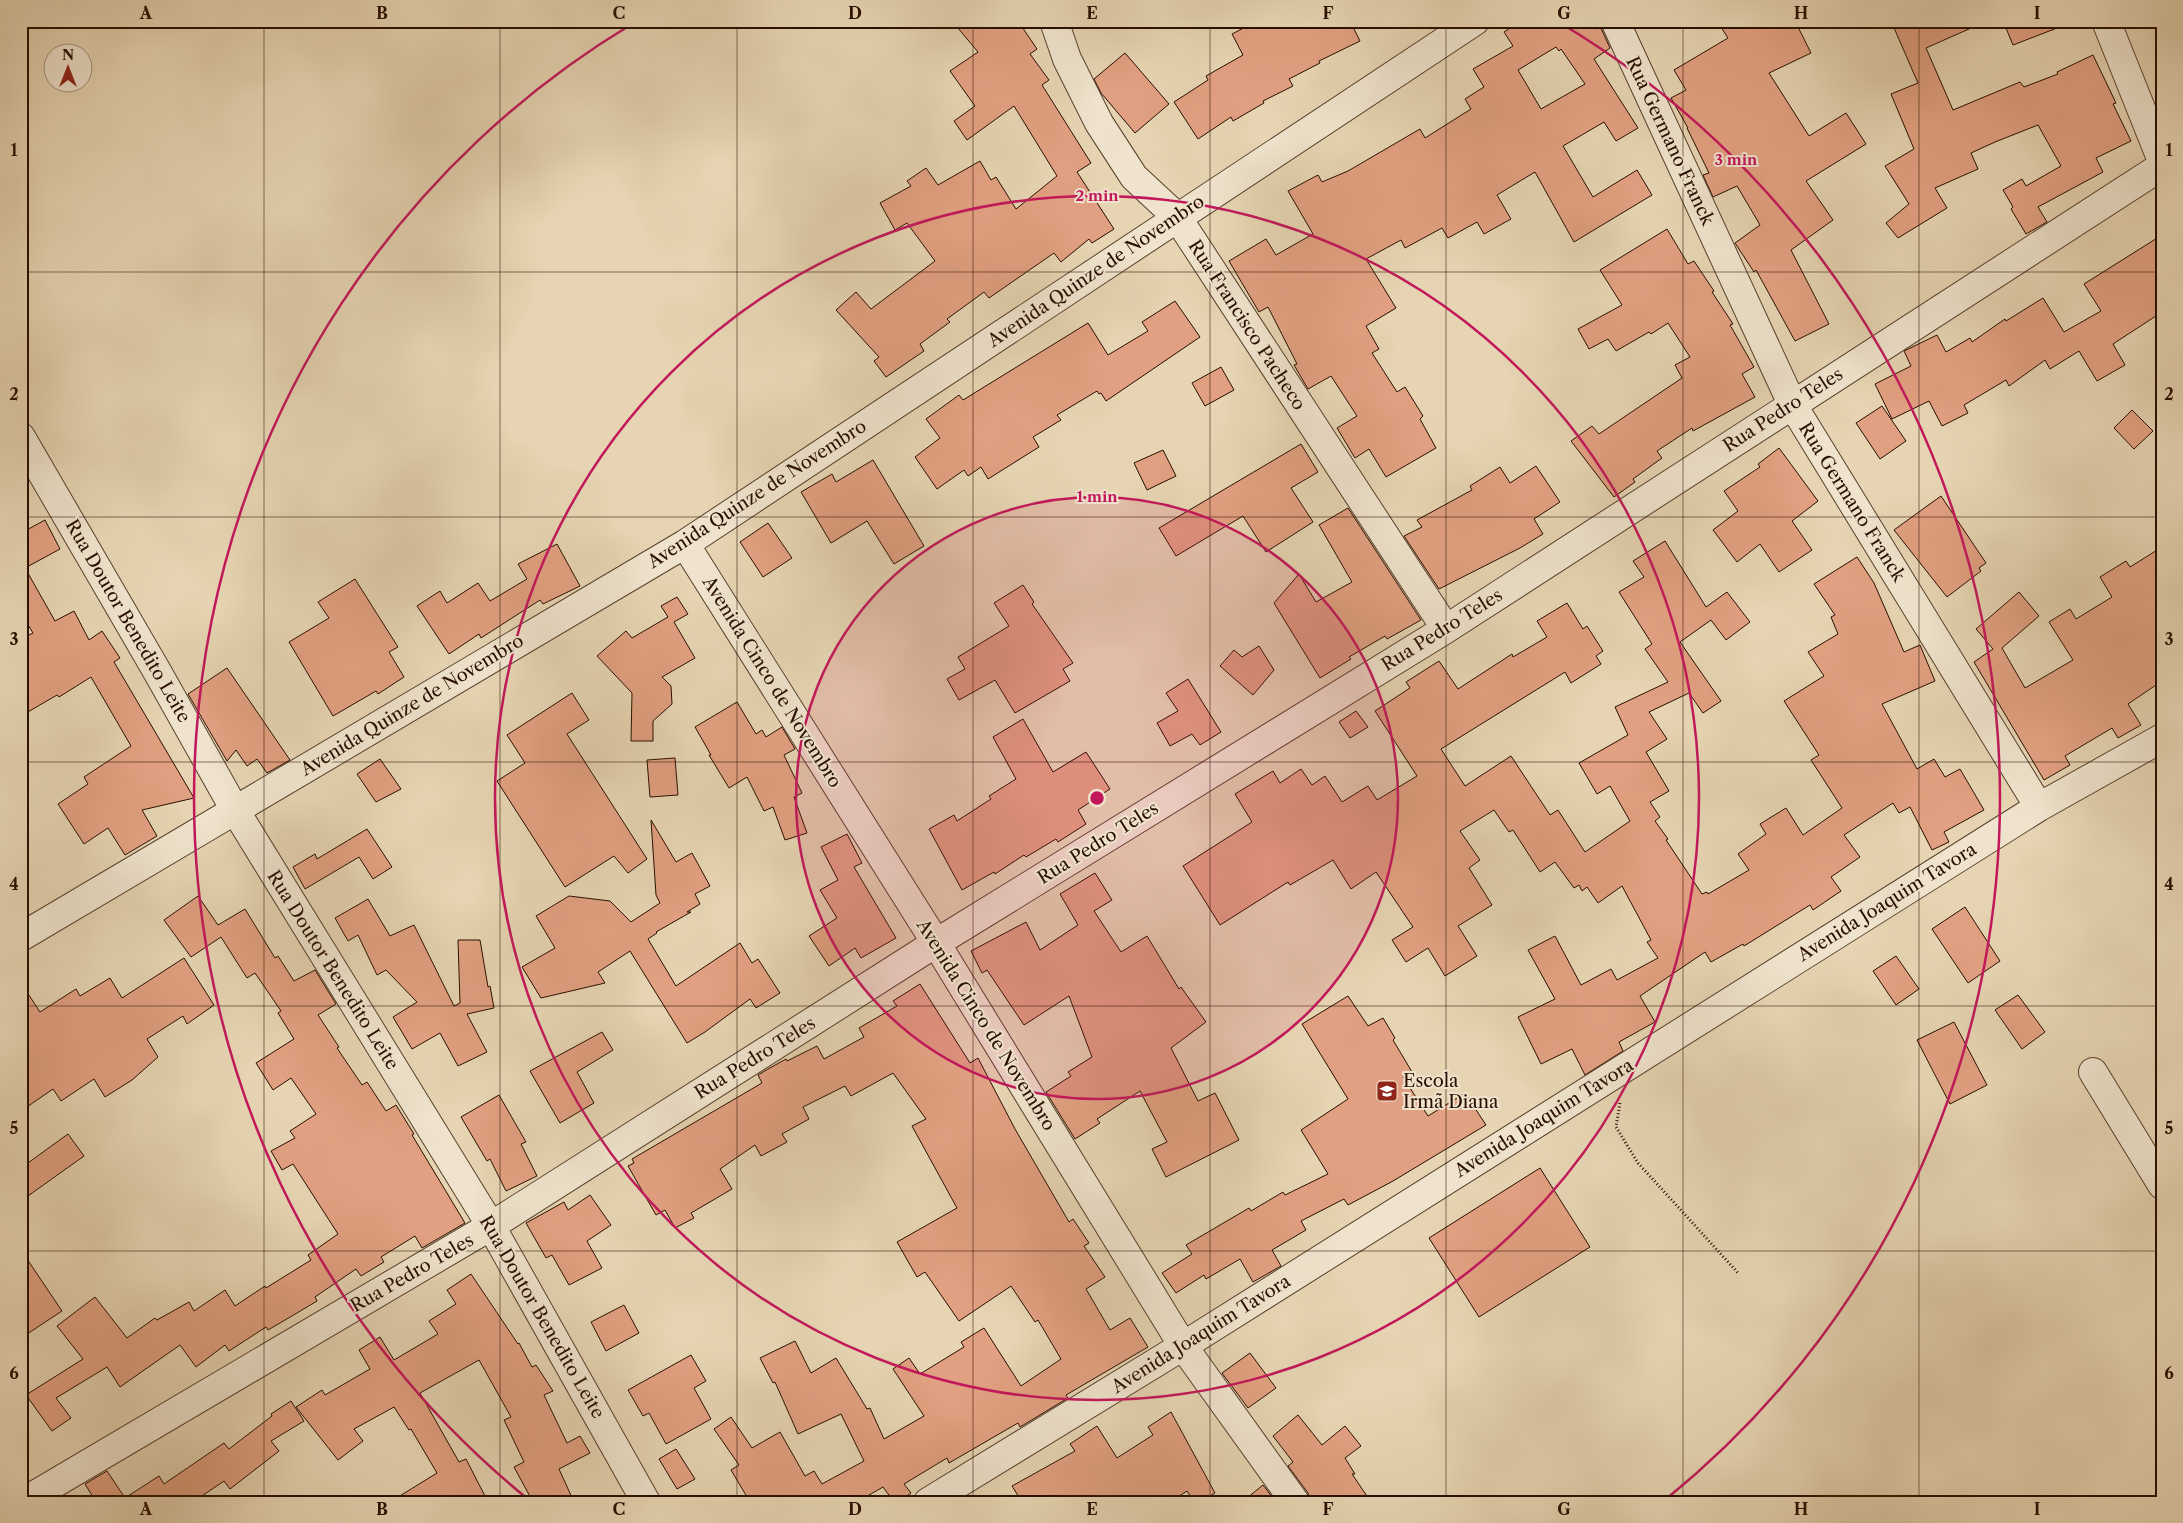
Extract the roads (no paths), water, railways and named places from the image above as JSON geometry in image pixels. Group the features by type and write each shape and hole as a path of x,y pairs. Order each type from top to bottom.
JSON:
{"street":[{"name":"Rua Francisco Pacheco","path":"1054,21 1067,59 1099,124 1134,177 1177,217 1446,628"},
{"name":"Avenida Quinze de Novembro","path":"21,937 685,544 1475,21"},
{"name":"Rua Germano Franck","path":"1615,21 1792,404 2038,807"},
{"path":"2106,21 2162,161"},
{"name":"Rua Pedro Teles","path":"26,1497 491,1226 936,943 1446,628 2162,166"},
{"name":"Rua Doutor Benedito Leite","path":"21,437 236,810 491,1226 646,1502"},
{"name":"Avenida Cinco de Novembro","path":"685,544 936,943 1183,1346 1295,1502"},
{"name":"Avenida Joaquim Tavora","path":"928,1502 1183,1346 2038,807 2162,738"},
{"path":"2093,1072 2162,1185"}],"place":[{"name":"Escola Irmã Diana","path":"1387,1091"}]}
